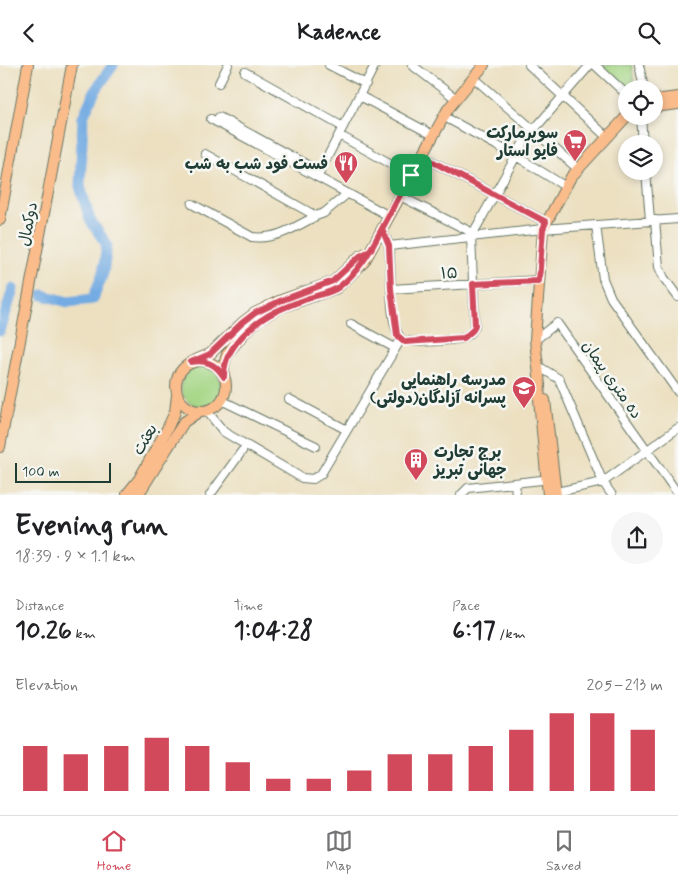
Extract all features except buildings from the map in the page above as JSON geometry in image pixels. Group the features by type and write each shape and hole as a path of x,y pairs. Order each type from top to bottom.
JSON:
{"main road":[{"name":"دوکمال","path":"0,221 28,65"},
{"name":"دوکمال","path":"0,447 72,65"},
{"path":"370,251 360,256 333,281 280,301 255,313 210,354 191,362 179,372 175,387 177,395 186,407 203,411 216,406 221,400 225,393 224,365 228,355 247,330 259,319 282,307 337,288 364,262 422,156 443,116 455,98 484,65"},
{"path":"663,99 678,97"},
{"path":"663,106 678,104"},
{"path":"552,494 539,399 540,385 536,340 544,225 571,177 618,125"},
{"path":"191,362 207,361 214,365 224,377"},
{"name":"بعثت","path":"131,495 168,429 175,412 177,395"},
{"name":"بعثت","path":"131,495 184,422 203,411"}],"street":[{"path":"219,83 228,65"},
{"path":"329,65 366,84"},
{"path":"319,174 375,65"},
{"path":"412,65 455,98"},
{"path":"529,65 607,137"},
{"path":"382,229 389,246 391,289 397,335 405,342 414,342 464,338 470,334 475,325 472,235 516,156 533,130 590,65"},
{"path":"595,65 618,87"},
{"path":"639,65 642,80"},
{"path":"245,72 343,127"},
{"path":"473,77 578,169"},
{"path":"360,96 433,135"},
{"path":"443,116 516,156 566,187"},
{"path":"219,117 319,174 347,194 389,216"},
{"path":"211,119 319,174"},
{"path":"339,135 411,175"},
{"path":"204,154 316,216"},
{"path":"422,156 495,195 544,225"},
{"path":"647,180 659,267 664,278 678,297"},
{"path":"192,204 252,237 260,238 284,232 324,213 347,194"},
{"path":"400,196 472,235"},
{"path":"389,246 544,225 596,225 678,219"},
{"path":"596,225 603,279 611,298 678,392"},
{"name":"۱۵","path":"391,289 539,281"},
{"name":"ده متری پیمان","path":"536,340 557,323 678,495"},
{"path":"351,324 395,348"},
{"path":"203,411 224,432 302,478 312,479 320,475 401,339"},
{"path":"538,366 559,379 612,495"},
{"path":"289,399 347,430"},
{"path":"221,400 316,446"},
{"path":"552,494 604,481 678,428"},
{"path":"210,495 242,451"},
{"path":"461,495 515,483 550,479"},
{"path":"515,483 516,495"}],"green space":[{"path":"602,65 632,65 633,80 618,80"},
{"path":"205,366 212,369 218,375 221,386 220,394 212,403 205,406 197,406 190,403 182,394 181,382 184,375 193,367"}],"waterway":[{"path":"43,295 68,302 93,299 103,273 107,245 90,220 80,186 83,117 95,91 113,65"},
{"path":"0,331 13,289"}],"place":[{"name":"سوپرمارکت فایو استار","path":"575,162"},
{"name":"فست فود شب به شب","path":"346,184"},
{"name":"مدرسه راهنمایی پسرانه آزادگان(دولتی)","path":"524,409"},
{"name":"برج تجارت جهانی تبریز","path":"416,481"}],"route":[{"path":"411,175 370,251 360,256 333,281 280,301 255,313 210,354 191,362 207,361 220,370 224,377 224,365 228,355 247,330 259,319 282,307 337,288 364,262 370,251 382,229 389,246 391,289 397,335 405,342 464,338 470,334 475,325 473,284 539,281 543,229 546,222 422,156 411,175"}]}
